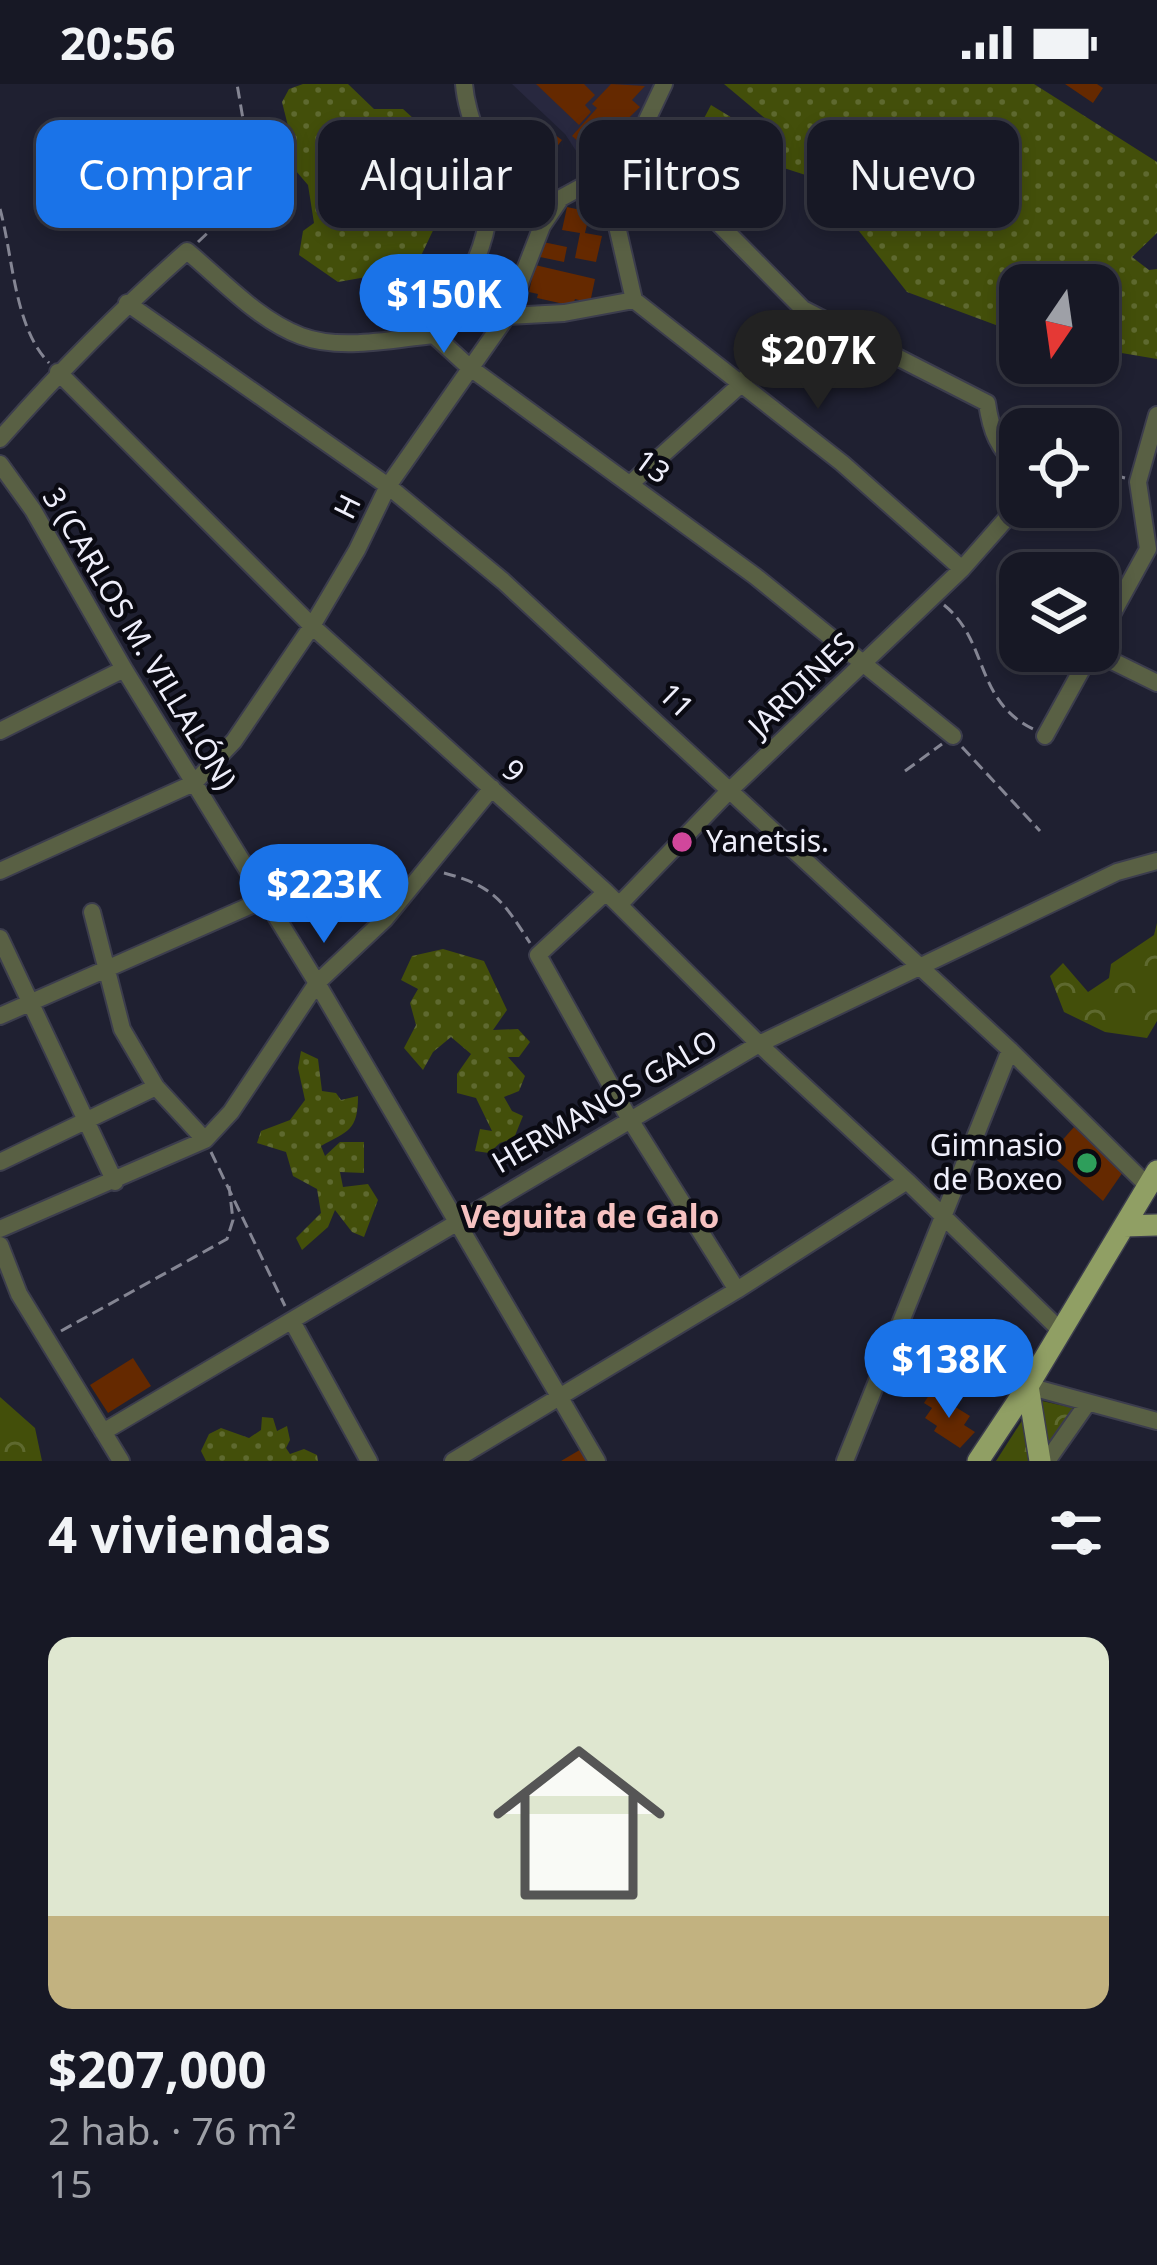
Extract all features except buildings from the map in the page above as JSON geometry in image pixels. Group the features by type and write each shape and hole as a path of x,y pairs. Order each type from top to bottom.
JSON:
{"main road":[{"path":"978,1461 1062,1332 1152,1179"},
{"path":"1124,1226 1157,1225"},
{"path":"1028,1387 1044,1461"}],"street":[{"path":"464,84 471,120"},
{"name":"H","path":"647,120 664,84"},
{"name":"H","path":"555,207 579,188"},
{"path":"0,440 58,372 188,251 252,307 302,336 338,343 434,335 475,268 485,228"},
{"name":"H","path":"0,872 194,783 234,742 312,626 388,486 507,316 541,228"},
{"path":"617,228 634,301 842,463 962,569"},
{"path":"723,228 803,308 987,403 991,430 999,445"},
{"path":"507,316 564,313 634,301"},
{"name":"11","path":"128,303 388,486 503,581 1152,1179"},
{"path":"630,484 739,386 803,308"},
{"name":"13","path":"434,335 469,367 755,576 953,736"},
{"name":"9","path":"58,372 312,626 613,898 1062,1332"},
{"path":"1119,605 1152,550 1138,482 1156,416"},
{"name":"3 (CARLOS M. VILLALÓN)","path":"0,464 33,510 124,669 317,983 597,1461"},
{"name":"JARDINES","path":"538,955 613,898 728,792 962,569 999,527"},
{"path":"1119,664 1157,683"},
{"path":"2,724 124,669"},
{"path":"1045,736 1080,672"},
{"path":"0,1229 205,1140 231,1112 317,983 386,919 492,788"},
{"name":"HERMANOS GALO","path":"103,1432 759,1044 1117,872 1157,861"},
{"path":"0,1016 263,900"},
{"path":"92,912 122,1029 156,1087 205,1140"},
{"path":"0,938 115,1182"},
{"path":"538,955 629,1118 737,1290"},
{"path":"845,1461 1010,1050"},
{"path":"0,1162 156,1087"},
{"path":"453,1461 737,1290 907,1180"},
{"path":"0,1245 19,1294 121,1461"},
{"path":"293,1323 369,1461"},
{"path":"1028,1387 1157,1421"},
{"path":"1044,1461 1087,1403"}],"path":[{"path":"188,251 216,225 246,183 250,160 237,84"},
{"path":"0,209 21,311 36,350 58,372"},
{"path":"1119,477 1138,482"},
{"path":"931,595 958,617 1009,718 1045,736"},
{"path":"905,771 953,736 1040,831"},
{"path":"425,868 475,881 502,899 538,955"},
{"path":"205,1140 293,1323"},
{"path":"46,1339 226,1240 233,1220 229,1186"}],"shaded area":[{"path":"512,84 654,84 634,120 579,120 579,155 555,120"}],"green space":[{"path":"303,84 348,84 374,109 403,109 414,119 318,120 318,228 434,228 419,260 389,273 338,282 299,255 303,231 314,223 308,185 294,169 294,120 286,120 282,102 289,89"},
{"path":"724,84 1034,84 1157,162 1157,233 1132,257 1149,270 1157,269 1157,359 1119,353 1119,264 999,264 999,326 907,292 857,228 1019,228 1019,120 807,120 807,175 783,168 783,120 767,120"},
{"path":"711,105 736,120 703,120"},
{"path":"1157,923 1157,1021 1147,1038 1105,1032 1064,1012 1050,976 1063,963 1088,992 1109,978 1111,964 1154,935"},
{"path":"443,949 484,961 507,1010 493,1030 518,1029 530,1042 519,1057 508,1057 525,1076 519,1091 504,1097 512,1111 523,1116 514,1138 489,1153 475,1151 480,1129 492,1131 476,1098 457,1093 457,1074 471,1054 451,1037 433,1052 423,1070 404,1048 416,1025 410,1003 418,989 401,980 412,956"},
{"path":"301,1051 318,1059 322,1091 336,1093 341,1100 358,1096 350,1128 321,1146 325,1156 340,1142 364,1142 364,1173 340,1172 343,1187 368,1184 378,1200 364,1237 352,1232 335,1210 328,1227 302,1250 296,1238 321,1213 317,1189 293,1176 286,1152 257,1143 261,1131 290,1120 305,1100 298,1068"},
{"path":"0,1397 35,1428 42,1461 0,1461"},
{"path":"1042,1401 1073,1408 1047,1445"},
{"path":"1025,1416 1030,1461 996,1461"},
{"path":"262,1417 273,1418 277,1431 287,1426 290,1454 304,1449 317,1455 318,1461 206,1461 201,1451 209,1434 221,1428 249,1438 261,1430"}],"place":[{"name":"Yanetsis.","path":"682,842"},
{"name":"Gimnasio de Boxeo","path":"1087,1163"}],"district":[{"name":"Veguita de Galo","path":"590,1216"}]}
